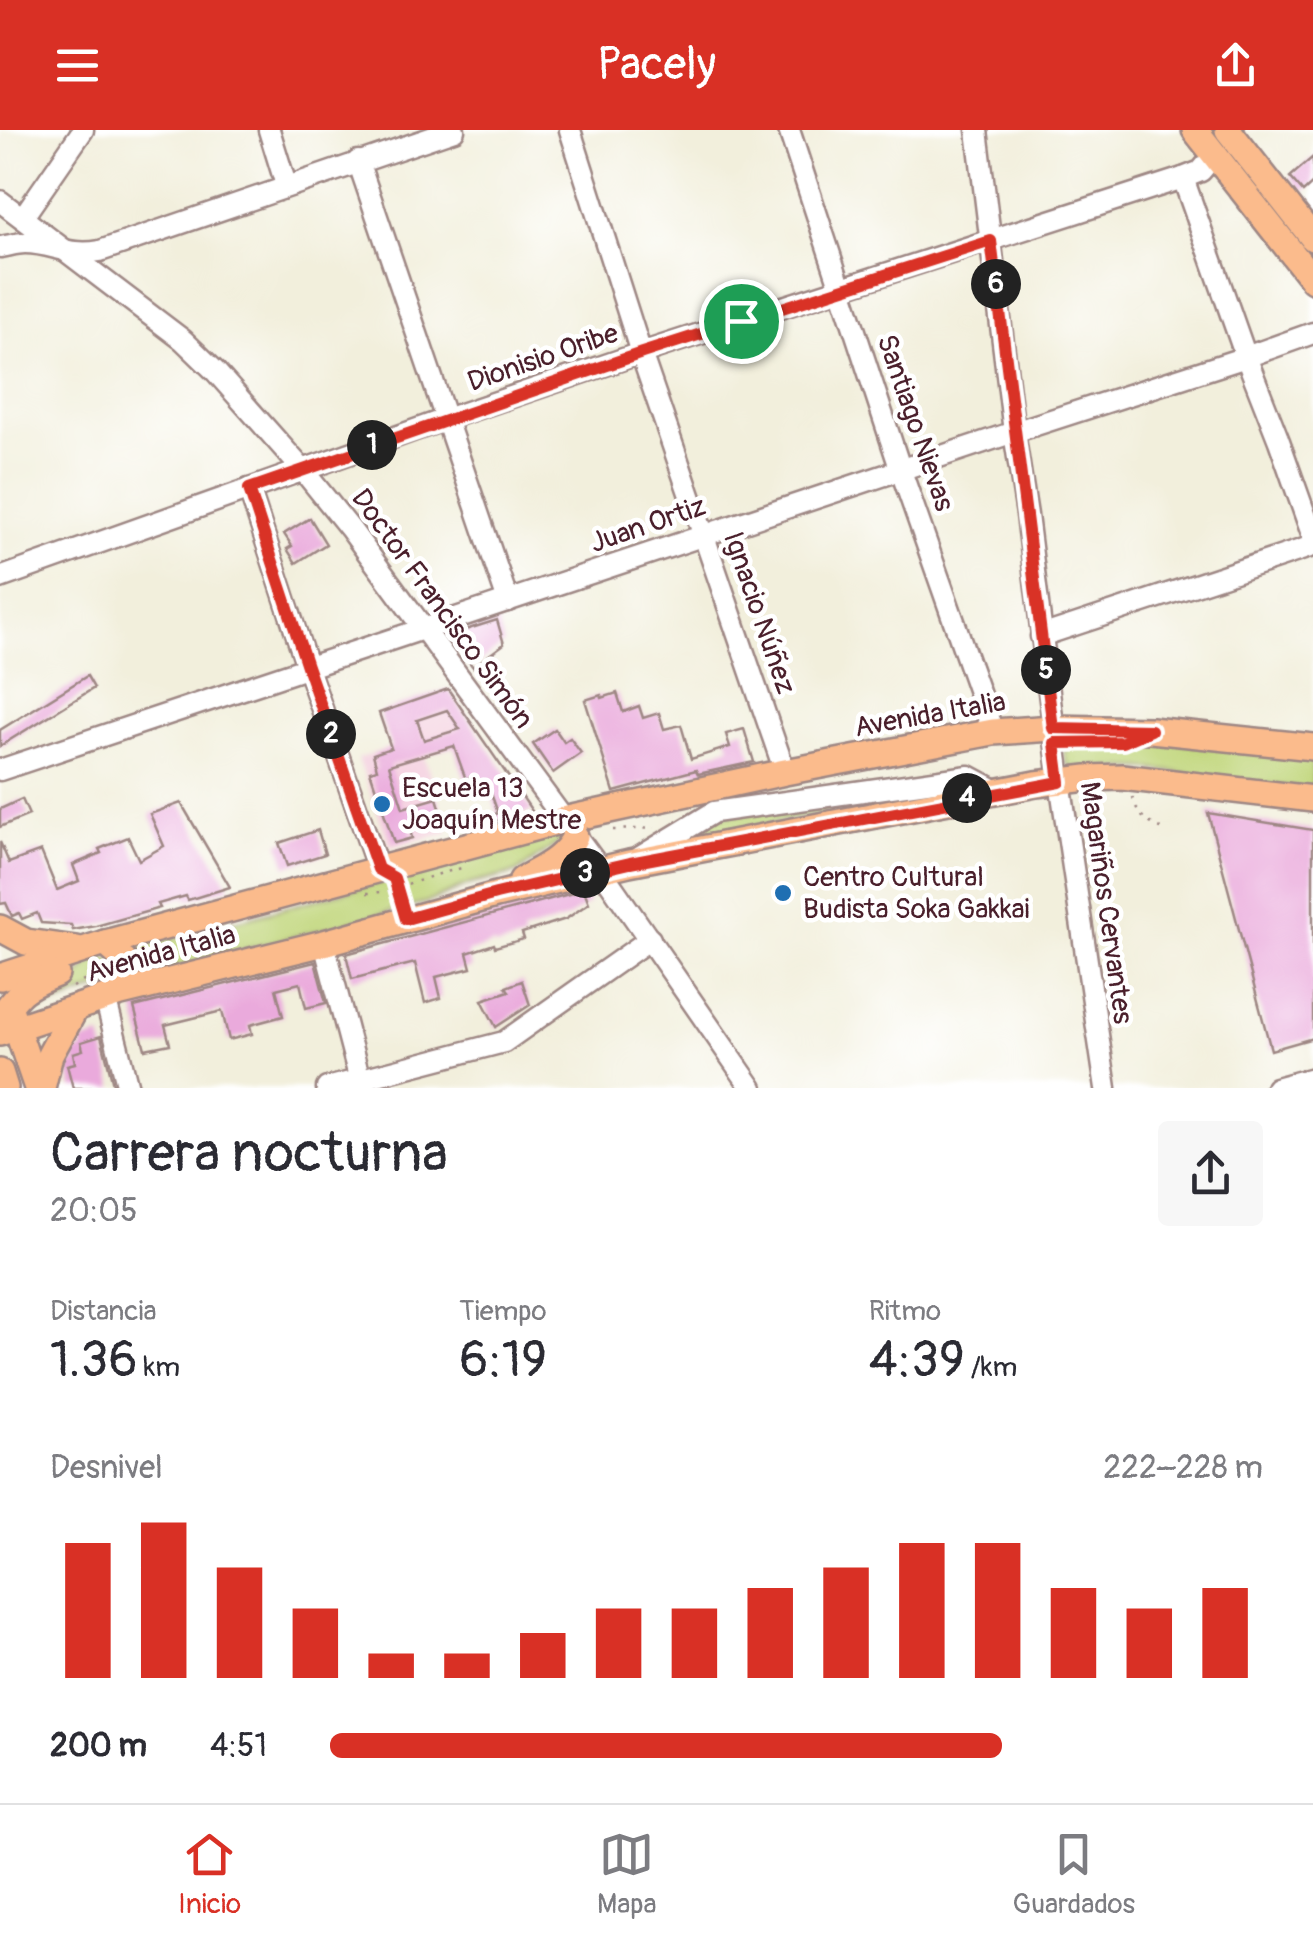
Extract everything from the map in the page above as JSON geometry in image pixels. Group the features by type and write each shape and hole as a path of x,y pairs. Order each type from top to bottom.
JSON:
{"main road":[{"path":"1195,130 1313,280"},
{"path":"1228,130 1313,238"},
{"name":"Avenida Italia","path":"4,1008 104,950 378,869 569,828 785,772 993,732 1054,735 1151,730 1313,747"},
{"name":"Avenida Italia","path":"4,1008 111,995 630,863 1060,782 1132,778 1313,799"},
{"path":"496,894 562,856 571,847 569,828"},
{"path":"0,928 26,942 104,950 126,962 127,976 111,995"},
{"path":"39,1088 71,1000"},
{"path":"4,1008 39,1088"},
{"path":"0,1072 5,1088"}],"street":[{"path":"26,243 22,218 83,130"},
{"path":"269,130 286,185"},
{"path":"0,247 26,243 67,252 100,250 454,130"},
{"name":"Ignacio Núñez","path":"570,130 785,772"},
{"name":"Santiago Nievas","path":"790,130 901,471 993,732"},
{"name":"Magariños Cervantes","path":"977,130 1060,782 1105,1084"},
{"name":"Dionisio Oribe","path":"0,578 446,419 1183,178 1200,171 1215,154"},
{"path":"358,161 508,601"},
{"path":"1183,178 1313,537"},
{"name":"Doctor Francisco Simón","path":"0,200 183,340 302,469 351,530 650,939 747,1086"},
{"name":"Juan Ortiz","path":"0,770 1313,332"},
{"path":"249,489 378,869"},
{"path":"1041,636 1313,546"},
{"path":"327,1088 361,1083 504,1042 650,939"},
{"path":"324,942 361,1083"},
{"path":"111,995 128,1088"},
{"path":"1276,1088 1313,1078"},
{"path":"1082,1088 1105,1084"}],"path":[{"path":"1132,778 1136,810 1148,824 1164,829"},
{"path":"616,830 666,825"},
{"path":"361,893 398,890 470,866"},
{"path":"378,869 394,878 398,890"},
{"path":"208,952 236,927"},
{"path":"71,1000 101,972 104,950 170,960"}],"shaded area":[{"path":"448,689 481,737 424,756 448,833 390,847 358,759 391,748 379,713"}],"green space":[{"path":"1165,741 1313,758 1313,790 1148,769 1066,764 1064,750 1073,746"},
{"path":"965,786 671,843 717,816"},
{"path":"554,835 564,839 516,873 471,884 428,902 138,977 131,949"},
{"path":"104,956 118,963 117,982 30,1013 25,1000 73,982 93,960"}],"building":[{"path":"1313,157 1313,183 1303,192 1290,177"},
{"path":"310,518 326,544 296,563 284,534"},
{"path":"497,620 504,644 473,667 454,642 456,634"},
{"path":"87,676 94,688 0,746 0,730"},
{"path":"448,689 532,811 496,821 493,815 498,813 488,785 480,790 471,777 466,780 454,746 389,765 403,808 437,798 444,820 410,830 412,838 394,843 370,771 377,769 373,754 391,748 379,713","holes":["447,710 460,729 424,740 417,720"]},
{"path":"617,693 623,712 639,706 643,718 659,713 664,729 681,725 691,759 730,747 726,734 744,729 754,762 698,774 696,770 614,792 585,700"},
{"path":"555,729 564,742 570,738 581,753 553,773 533,744"},
{"path":"22,799 29,815 0,827 0,809"},
{"path":"181,803 230,887 73,930 71,925 41,923 37,913 22,919 19,913 12,916 6,903 0,904 0,842 9,863 41,851 57,890 79,881 73,865 128,837 139,860 164,846 150,814"},
{"path":"1208,813 1313,830 1313,1038 1271,1050"},
{"path":"318,830 325,854 287,866 279,843"},
{"path":"584,890 589,903 566,919 522,933 524,939 467,953 471,968 436,977 441,998 425,1003 415,963 352,979 346,954"},
{"path":"315,962 326,1003 306,1008 300,983 276,989 283,1016 250,1025 252,1034 229,1040 222,1011 165,1025 170,1044 145,1049 134,1007"},
{"path":"522,981 530,1005 496,1027 482,1000 509,991 506,987"},
{"path":"101,1036 114,1088 73,1088 67,1065 75,1063 73,1053 83,1050 81,1042"}],"place":[{"name":"Escuela 13 Joaquín Mestre","path":"382,804"},
{"name":"Centro Cultural Budista Soka Gakkai","path":"783,893"}],"route":[{"path":"991,241 1053,728 1151,730 1123,742 1055,743 1060,782 630,863 406,919 394,878 378,869 249,489 741,321 991,241"}]}
